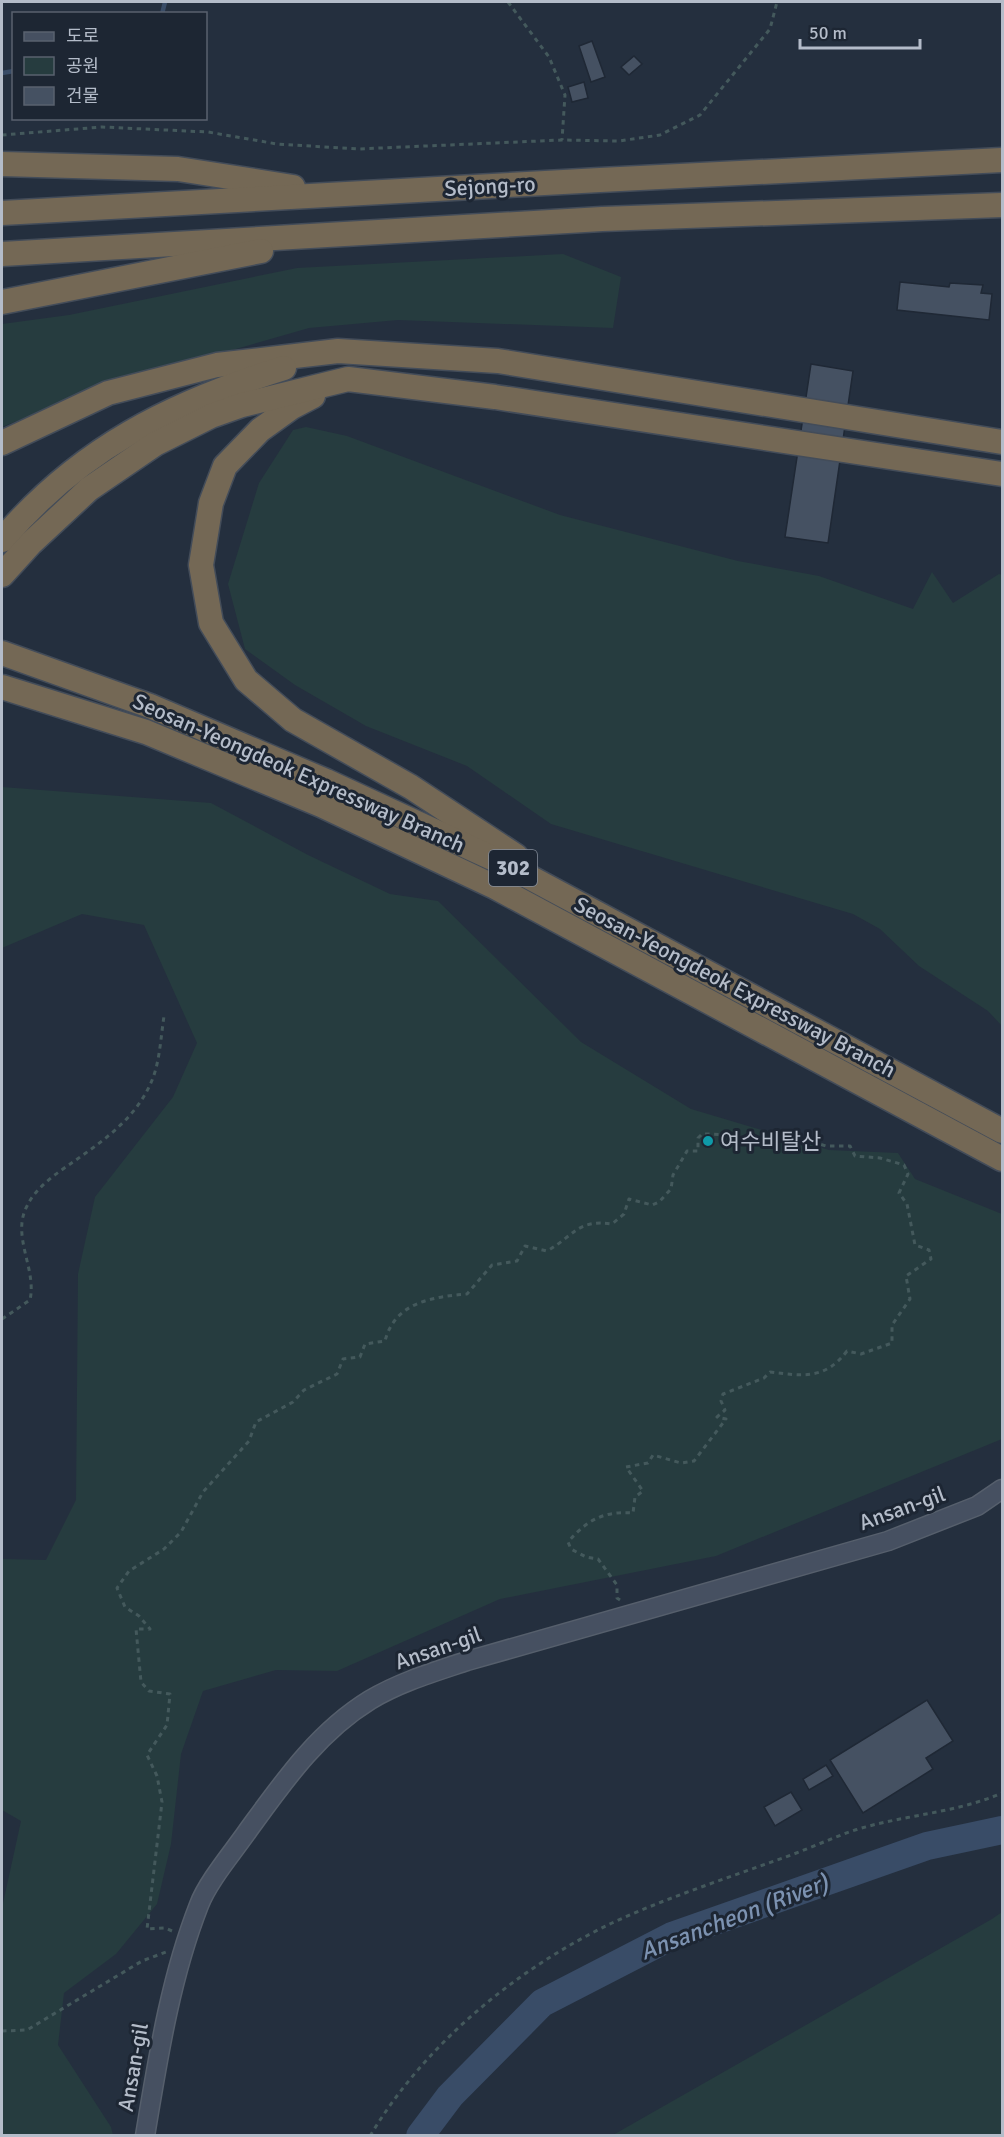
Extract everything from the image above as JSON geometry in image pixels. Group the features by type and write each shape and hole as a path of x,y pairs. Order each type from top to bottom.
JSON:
{"highway":[{"name":"Sejong-ro","path":"2,213 991,161"},
{"path":"2,164 178,169 339,194"},
{"name":"Sejong-ro","path":"2,254 602,219 1002,205"},
{"path":"2,302 351,234"},
{"path":"2,443 108,393 217,365 338,351 498,361 1002,442"},
{"path":"2,540 22,516 72,469 126,434 179,407 241,381 338,351"},
{"path":"348,379 292,406 260,430 225,466 211,503 201,565 212,623 246,680 293,720 411,787 629,930"},
{"path":"2,575 31,543 89,489 155,444 211,416 242,405 348,379 495,397 1002,474"},
{"name":"Seosan-Yeongdeok Expressway Branch","path":"2,653 150,706 327,781 503,863 1002,1131"},
{"name":"Seosan-Yeongdeok Expressway Branch","path":"2,687 146,732 321,805 495,887 1002,1159"}],"street":[{"name":"Ansan-gil","path":"146,2136 163,2031 186,1942 200,1902 294,1768 334,1726 370,1700 409,1680 467,1661 888,1541 977,1506 1002,1489"}],"path":[{"path":"508,2 549,57 565,94 562,140"},
{"path":"2,135 102,127 208,132 277,144 358,149 562,140 620,141 660,135 700,115 770,29 777,2"},
{"path":"2,1319 30,1300 32,1289 20,1226 27,1205 56,1174 112,1134 133,1112 147,1091 154,1073 164,1016"},
{"path":"186,1942 165,1928 147,1929 162,1802 157,1776 147,1755 167,1725 170,1694 149,1691 141,1682 136,1629 150,1629 139,1616 125,1607 117,1588 129,1571 164,1549 181,1532 203,1492 249,1441 256,1422 293,1402 304,1390 337,1374 343,1359 360,1357 365,1344 385,1341 389,1326 399,1313 412,1305 446,1296 467,1294 492,1265 517,1261 525,1246 547,1251 579,1226 597,1222 612,1224 624,1214 629,1199 652,1205 659,1202 671,1189 673,1175 687,1151 698,1150 698,1138 702,1134 719,1134 730,1138 744,1137 752,1142 766,1139 778,1145 786,1134 826,1146 850,1146 855,1156 880,1158 904,1165 908,1174 899,1193 907,1204 915,1245 929,1250 931,1258 906,1276 910,1299 892,1325 892,1344 861,1354 847,1351 836,1366 804,1377 770,1372 764,1378 723,1394 721,1401 724,1410 717,1417 726,1419 694,1461 681,1463 653,1455 648,1463 626,1467 643,1491 635,1497 633,1513 600,1514 581,1527 568,1542 571,1549 586,1557 598,1559 617,1585 617,1598 638,1614"},
{"path":"370,2136 413,2078 451,2034 516,1982 611,1924 677,1896 851,1832 915,1818 1002,1793"},
{"path":"2,2031 27,2030 142,1961 186,1942"}],"green space":[{"path":"563,254 621,277 613,328 398,320 309,328 100,388 2,427 2,324 69,315 297,268"},
{"path":"306,427 347,436 560,515 738,561 819,576 913,609 932,572 953,603 999,574 1002,575 1002,1026 988,1011 919,966 880,929 853,914 551,824 467,766 366,726 295,685 245,649 228,584 259,483 293,430"},
{"path":"2,787 211,803 308,855 390,894 438,901 581,1042 691,1109 829,1150 898,1153 915,1179 1002,1214 1002,1439 716,1556 500,1599 337,1671 276,1670 203,1691 181,1754 171,1844 157,1904 116,1954 64,1993 58,2045 111,2127 113,2135 2,2135 2,1908 21,1821 2,1810 2,1559 46,1560 76,1500 78,1274 95,1197 173,1097 197,1043 144,925 82,914 2,948"},
{"path":"1002,1912 1002,2135 613,2135 992,1919"}],"building":[{"path":"592,41 605,77 591,82 579,46"},
{"path":"634,56 642,64 629,75 621,67"},
{"path":"584,82 588,98 572,102 568,87"},
{"path":"900,282 949,287 950,283 983,285 981,293 992,294 989,320 897,310"},
{"path":"811,364 853,371 828,543 785,537"},
{"path":"927,1700 953,1741 926,1758 933,1769 863,1813 830,1760"},
{"path":"826,1765 833,1776 809,1790 803,1779"},
{"path":"791,1792 802,1810 775,1826 764,1807"}],"waterway":[{"path":"162,12 165,2"},
{"path":"2,73 12,71"},
{"name":"Ansancheon (River)","path":"420,2136 450,2096 542,2003 672,1936 927,1846 1002,1830"}],"place":[{"name":"여수비탈산","path":"708,1141"}]}
